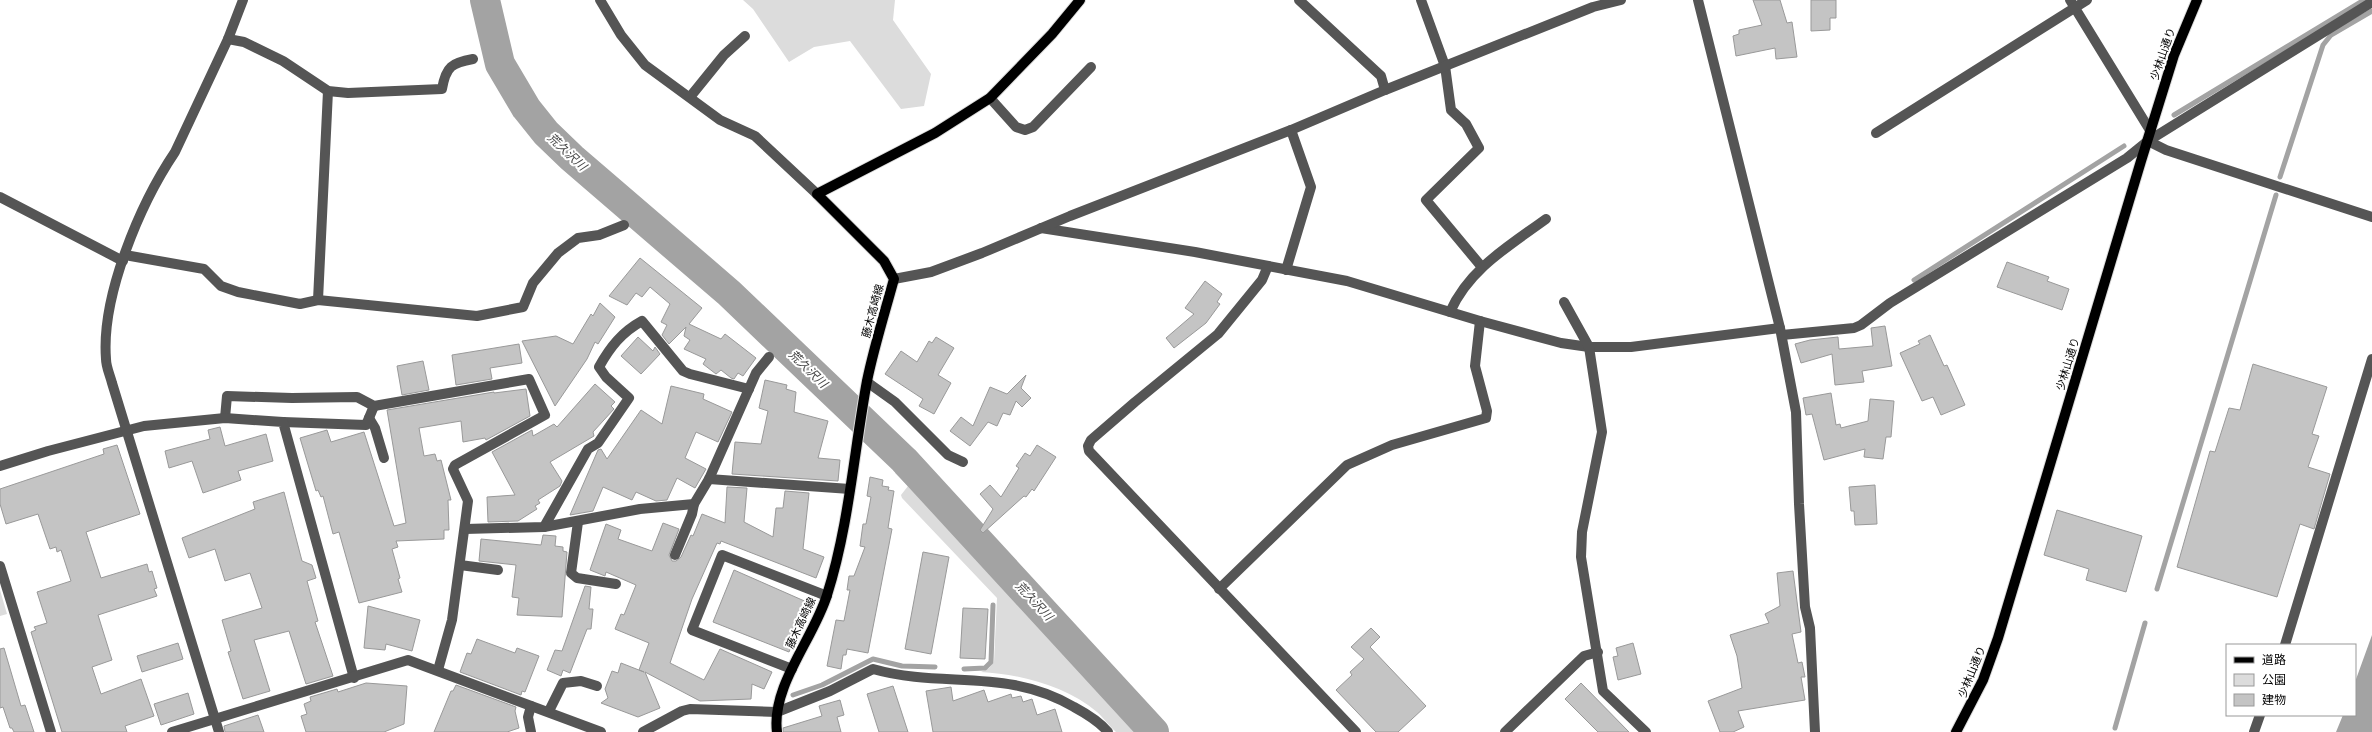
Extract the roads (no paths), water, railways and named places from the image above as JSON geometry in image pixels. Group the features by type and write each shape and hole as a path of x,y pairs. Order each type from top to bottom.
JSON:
{"main road":[{"path":"817,194 935,133 990,98 1052,34 1080,0"},
{"name":"少林山通り","path":"1956,732 1983,680 1998,638 2174,55 2196,0"},
{"name":"藤木高崎線","path":"777,732 777,712 792,669 815,626 827,596 850,489 867,387 894,279 884,261 817,194"}],"street":[{"path":"219,732 106,360 109,316 114,286 124,258 163,169 175,152 228,39 242,0"},
{"path":"600,0 621,35 645,65 720,120 755,136 817,194"},
{"path":"1299,0 1381,76 1385,90"},
{"path":"1421,0 1445,66 1450,110 1466,124 1479,148 1426,200 1481,266"},
{"path":"894,279 931,272 1291,130 1385,90 1593,7 1622,0"},
{"path":"1698,0 1781,332 1796,412 1799,504 1805,607 1810,628 1815,732"},
{"path":"1876,133 2073,4 2087,0"},
{"path":"1041,228 1195,252 1346,281 1480,321 1562,343 1589,347 1631,347 1781,332 1845,330 1861,325 1890,303 2127,158 2149,136 2372,2"},
{"path":"2073,4 2149,136 2166,150 2372,217"},
{"path":"690,97 724,54 744,36"},
{"path":"228,39 244,42 283,61 328,91 348,93 442,89 448,69 456,62 473,59"},
{"path":"990,98 1016,127 1025,130 1033,127 1091,66"},
{"path":"318,300 328,91"},
{"path":"1286,270 1311,187 1291,130"},
{"path":"0,197 124,258 204,269 221,286 238,292 300,304 318,300 477,316 516,310 523,307 533,283 558,253 578,238 599,235 624,225"},
{"path":"1450,312 1458,294 1481,266 1546,219"},
{"path":"1268,266 1262,280 1218,334 1135,402 1091,440 1088,446 1089,451 1356,732"},
{"path":"1564,302 1589,347 1602,432 1582,532 1581,557 1598,652 1603,691 1646,732"},
{"path":"544,527 588,449 598,443 629,398 606,377 599,367 616,341 628,329 642,321 683,370 690,374 749,389"},
{"path":"1219,589 1347,465 1392,445 1486,418 1487,411 1475,366 1480,321"},
{"path":"675,555 692,514 694,504 709,478 756,374 768,357"},
{"path":"2285,644 2372,359"},
{"path":"225,418 227,396 292,398 357,397 374,406 529,379 545,415 455,465 454,469 468,500 452,620 438,670"},
{"path":"867,387 895,402 948,455 963,462"},
{"path":"0,466 144,426 225,418 366,425 374,406"},
{"path":"369,418 375,428 384,458"},
{"path":"283,422 354,678"},
{"path":"709,478 850,489"},
{"path":"465,529 544,527 578,522 640,509 694,504"},
{"path":"578,522 571,574 577,578 616,584"},
{"path":"792,669 692,630 722,555 827,596"},
{"path":"460,565 498,570"},
{"path":"0,566 51,732"},
{"path":"1505,732 1584,656 1598,652"},
{"path":"172,732 354,678 408,660 531,706 549,711 601,732"},
{"path":"643,732 652,725 690,709 777,712 830,691 873,669 906,677 993,681 1027,687 1071,705 1097,721 1108,732"},
{"path":"549,711 564,683 581,681 597,686"},
{"path":"531,706 528,717 531,732"},
{"path":"2254,732 2260,716"}],"waterway":[{"name":"荒久沢川","path":"485,0 500,64 526,108 546,133 572,158 729,293 904,460 1154,732"},
{"path":"2174,115 2364,0"},
{"path":"2280,177 2323,45 2331,35 2372,11"},
{"path":"1914,280 2124,146"},
{"path":"2157,589 2276,195"},
{"path":"964,669 985,668 991,662 993,605"},
{"path":"2115,728 2145,623"},
{"path":"793,695 822,685 873,659 902,666 935,667"}]}
